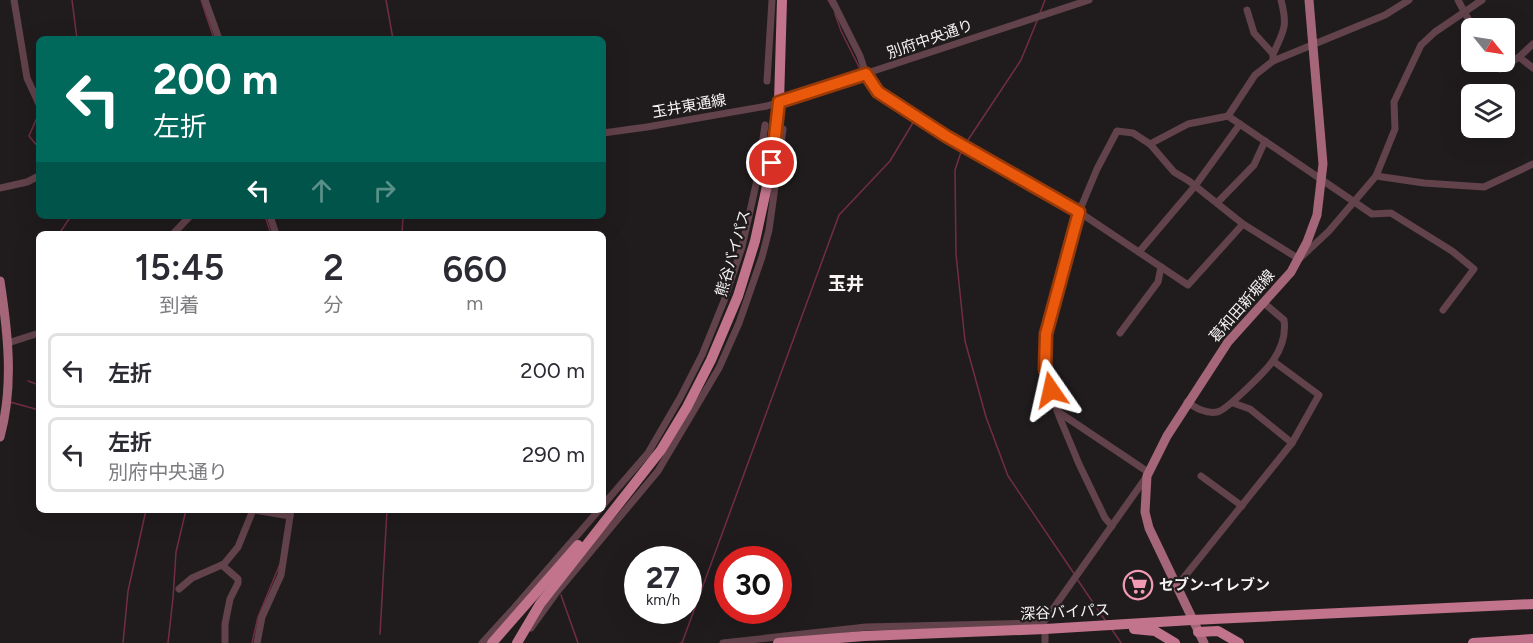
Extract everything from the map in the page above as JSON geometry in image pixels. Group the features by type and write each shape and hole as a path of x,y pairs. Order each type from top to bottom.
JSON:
{"highway":[{"name":"熊谷バイパス","path":"631,487 661,450 687,407 738,296 752,250 772,163 779,102 782,0"},
{"path":"606,513 631,487"},
{"path":"517,643 528,629 540,604 631,487"},
{"path":"492,643 517,610 606,513"},
{"name":"深谷バイパス","path":"778,643 864,635 1533,604"},
{"path":"1112,625 1155,632 1175,643"},
{"path":"1198,632 1218,631 1239,643"},
{"path":"1473,643 1533,639"}],"main road":[{"name":"葛和田新堀線","path":"1204,643 1149,528 1145,512 1148,474 1187,402 1228,342 1291,272 1299,259 1317,215 1323,180 1323,164 1310,0"},
{"path":"0,281 8,343 9,377 0,437"}],"street":[{"path":"14,0 27,78 36,98"},
{"path":"205,0 218,36"},
{"path":"767,81 772,0"},
{"path":"832,0 860,56 866,74 878,92 958,142 1079,212 1188,285 1244,224"},
{"name":"別府中央通り","path":"779,102 1089,0"},
{"path":"1150,144 1188,124 1228,116 1255,75 1273,58 1285,29 1286,19 1281,0"},
{"path":"1273,58 1313,45 1385,15 1409,0"},
{"path":"1458,0 1468,18"},
{"path":"1112,526 1105,518 1089,486 1057,411 1045,369 1046,334 1079,212 1097,169 1117,131 1133,133 1150,144 1174,172 1244,224 1299,259 1329,231 1376,176 1395,129 1394,102 1421,45 1435,32 1482,0"},
{"path":"1247,10 1254,33 1273,58"},
{"path":"1515,60 1533,44"},
{"path":"1519,57 1533,68"},
{"name":"玉井東通線","path":"606,133 724,114 779,102"},
{"path":"1228,116 1372,214 1391,213 1452,251 1474,269 1443,310"},
{"path":"1139,252 1195,186 1239,124"},
{"path":"752,250 757,180 765,125"},
{"path":"752,250 769,230 783,129"},
{"path":"1217,203 1254,165 1265,141"},
{"path":"1376,176 1424,183 1484,187 1533,164"},
{"path":"0,188 27,182 36,178"},
{"path":"176,231 187,219"},
{"path":"1120,333 1158,282 1161,267"},
{"path":"1187,402 1209,412 1220,412 1233,403 1274,361 1286,333 1284,320 1264,303"},
{"path":"8,343 36,334"},
{"path":"606,502 648,453 680,398 710,361"},
{"path":"522,643 528,629 658,471 710,361"},
{"path":"1177,586 1292,443 1319,395 1274,361"},
{"path":"1233,403 1250,408 1292,443"},
{"path":"1045,643 1044,626 1148,474 1057,411"},
{"path":"1201,476 1242,506"},
{"path":"179,589 192,578 222,565 238,547 253,513"},
{"path":"482,643 517,610 597,513"},
{"path":"257,643 262,617 281,575 288,514"},
{"path":"222,565 238,579 230,599 225,624 225,641"},
{"path":"723,643 864,635"}],"waterway":[{"path":"72,0 77,36"},
{"path":"201,0 213,36"},
{"path":"386,0 392,36"},
{"path":"828,0 832,7"},
{"path":"1040,13 1045,0"},
{"path":"835,14 860,69"},
{"path":"966,143 1021,60 1037,21"},
{"path":"680,643 682,643 839,215 890,161 914,121 884,102 869,88"},
{"path":"36,120 29,136 36,144"},
{"path":"962,149 955,170 956,254 965,341 986,417 1008,476 1075,575"},
{"path":"61,231 69,219"},
{"path":"266,219 270,231"},
{"path":"402,231 403,219"},
{"path":"28,381 36,384"},
{"path":"10,402 36,409"},
{"path":"123,643 128,591 145,513"},
{"path":"168,643 176,552 185,513"},
{"path":"380,634 387,513"},
{"path":"252,643 258,617 280,564"},
{"path":"1077,579 1105,620"},
{"path":"561,595 578,643"},
{"path":"1111,628 1121,643"}],"place":[{"name":"セブン-イレブン","path":"1138,585"}],"district":[{"name":"玉井","path":"846,284"}],"route":[{"path":"772,163 779,102 866,74 878,92 946,136 1079,212 1046,334 1045,369 1051,390"}]}
